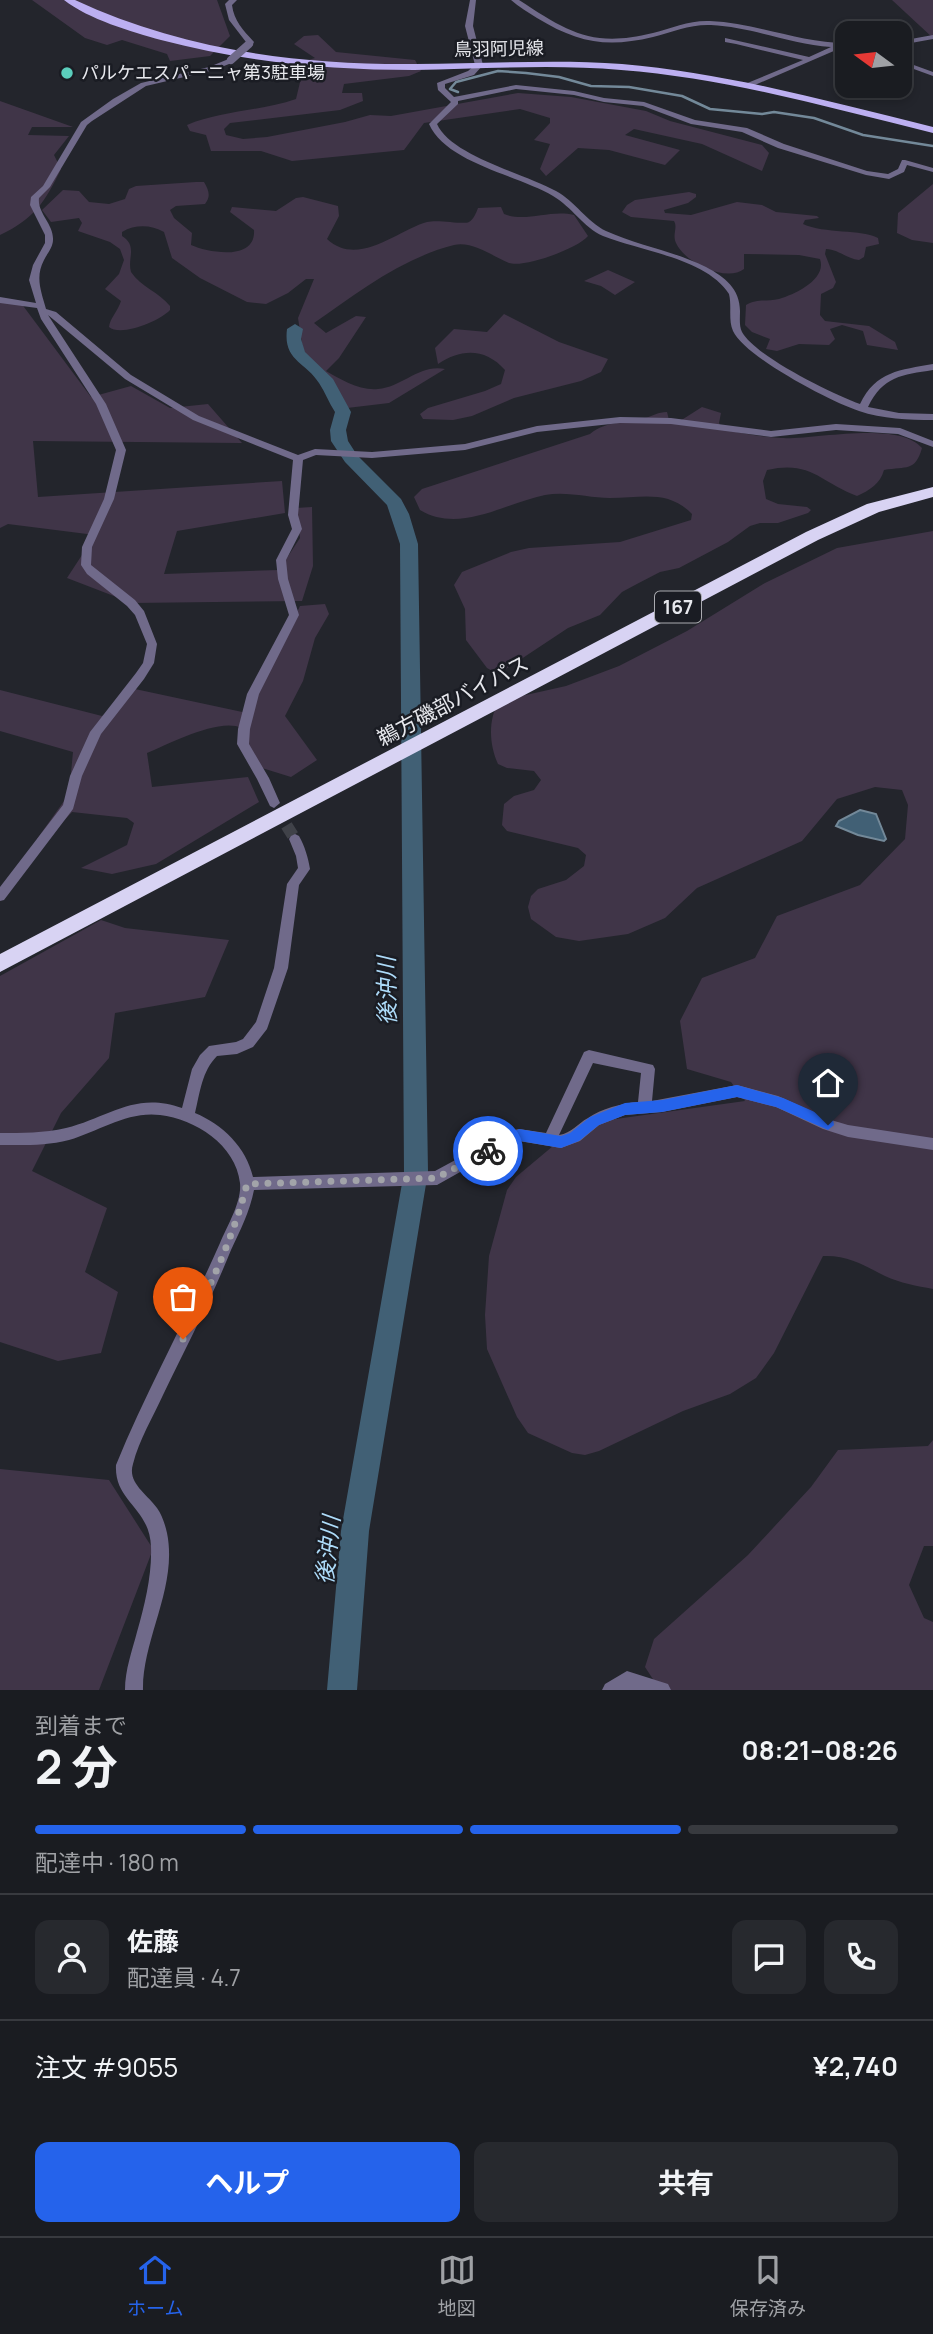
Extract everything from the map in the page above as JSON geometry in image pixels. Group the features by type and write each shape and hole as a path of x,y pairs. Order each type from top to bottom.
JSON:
{"highway":[{"name":"鵜方磯部バイパス","path":"0,964 846,519 899,500 933,492"}],"main road":[{"name":"鳥羽阿児線","path":"68,0 137,30 234,52 377,66 559,64 625,67 748,86 933,130"}],"street":[{"path":"0,896 69,806 76,776 96,732 140,676 148,663 152,645 140,614 131,603 91,572 86,565 87,547 108,499 121,450 101,404 70,359 41,308 33,280 48,243 48,235 34,205 35,197 46,187 84,124 93,116 127,97 139,86 213,68 230,60 249,44 232,22 229,4 234,0"},
{"path":"472,0 469,26 479,65 471,72 441,83 441,89 455,99 516,87 574,93 604,100 644,104 694,122 744,130 780,146 866,173 889,177 901,170 905,162 933,170"},
{"path":"514,0 569,35 582,39 624,42 711,22 779,38 835,45"},
{"path":"912,41 933,37"},
{"path":"729,40 809,59"},
{"path":"748,86 835,49"},
{"path":"912,66 933,74"},
{"path":"455,99 454,105 440,114 433,124 434,129 444,139 485,163 546,188 565,200 588,223 604,233 679,258 715,276 735,298 735,323 743,339 791,372 862,409 902,416 933,417"},
{"path":"0,300 41,308 53,314 128,377 196,418 298,458 315,452 372,455 465,447 537,429 620,421 671,421 771,434 836,427 900,431 933,444"},
{"path":"862,409 875,385 890,377 933,367"},
{"path":"900,431 905,423 902,416"},
{"path":"274,803 243,744 243,737 253,695 294,615 283,579 281,560 297,529 293,515 298,458"},
{"path":"187,1116 199,1069 205,1059 214,1050 237,1048 248,1043 262,1025 281,968 293,884 304,869 295,839"},
{"path":"550,1141 589,1056 649,1069 644,1107"},
{"path":"247,1184 436,1178 509,1137 519,1135 561,1142 575,1137 594,1121 625,1109 737,1091 779,1102 828,1125 849,1131 933,1144"},
{"path":"0,1139 72,1133 117,1114 144,1108 187,1116 218,1132 237,1157 247,1184 236,1222 211,1283 124,1465 125,1481 155,1518 160,1544 159,1574 134,1690"},
{"path":"611,1690 627,1680 662,1690"}],"shaded area":[{"path":"32,0 217,0 230,36 210,56 170,61 167,54 122,40 107,45 85,38"},
{"path":"892,0 933,0 933,38"},
{"path":"318,35 336,52 415,60 421,71 409,76 344,84 342,93 362,93 363,101 340,110 230,123 224,129 226,135 243,139 267,137 370,115 391,116 518,93 571,97 646,111 670,121 762,145 769,153 762,171 702,144 634,129 625,135 680,150 665,165 609,150 578,148 546,176 540,169 550,144 534,140 550,123 550,118 520,109 424,123 404,150 292,161 261,151 211,151 206,135 190,131 187,125 200,120 296,99 301,78 285,67 315,58 294,44 304,36"},
{"path":"0,101 73,127 32,127 28,135 69,136 54,155 61,169 50,191 30,216 0,235"},
{"path":"204,182 209,196 205,204 176,206 170,210 174,218 192,233 191,245 219,252 240,250 248,247 253,240 254,230 230,212 232,207 276,211 296,198 303,197 338,206 339,216 327,239 339,247 352,250 378,244 427,222 469,222 478,208 501,207 504,214 521,217 574,215 588,236 562,252 516,264 468,245 454,245 435,251 398,267 314,323 326,333 356,316 366,317 339,358 326,371 357,386 378,389 427,370 445,369 389,403 347,408 334,384 306,358 302,344 298,318 314,279 306,279 288,293 266,304 247,302 200,278 172,258 164,232 149,227 133,228 122,232 131,248 131,272 166,301 170,310 158,319 140,326 115,330 109,327 121,301 105,289 119,274 124,260 120,249 110,242 78,231 82,223 79,218 51,222 42,210 63,190 79,191 89,202 109,204 125,199 129,189 136,186"},
{"path":"933,184 933,243 912,240 897,233 898,213"},
{"path":"689,192 696,194 696,197 688,203 664,210 665,213 691,215 737,202 762,205 776,212 817,216 819,218 805,220 803,224 878,238 879,244 866,247 864,257 859,260 826,249 825,254 836,282 833,288 821,294 820,315 825,321 869,326 895,342 898,350 867,345 863,331 842,325 830,329 835,339 829,345 799,344 777,351 766,349 770,339 752,332 745,325 746,305 779,299 808,285 819,273 820,259 799,255 744,254 744,269 727,274 717,272 696,263 680,250 675,240 674,221 631,217 622,212 635,200"},
{"path":"608,270 635,282 615,295 601,286 584,281"},
{"path":"0,300 21,303 91,397 131,386 170,408 208,404 242,443 33,441 38,497 282,481 285,513 177,531 164,574 279,570 300,538 296,508 312,507 313,566 302,601 132,603 67,578 95,535 8,524 0,528"},
{"path":"504,314 559,342 608,359 601,372 581,381 514,398 472,416 453,420 423,419 420,414 428,408 501,384 505,370 490,358 482,354 464,353 438,364 435,348 454,329 487,332"},
{"path":"702,407 721,413 719,423 722,429 781,438 876,433 910,440 922,448 913,464 884,470 874,486 857,496 805,470 767,470 763,481 766,499 811,510 778,523 750,526 728,542 679,568 660,572 622,592 600,615 568,628 506,669 496,673 487,668 466,640 465,609 454,585 462,572 511,552 529,548 620,542 691,520 692,514 683,506 664,498 602,498 561,494 545,495 467,518 451,519 435,517 420,510 414,497 422,489 590,434 603,426 664,412 667,412 669,420 680,421"},
{"path":"933,531 933,1289 897,1281 848,1259 823,1256 774,1353 756,1378 730,1394 683,1411 599,1451 585,1455 572,1453 528,1433 517,1417 487,1349 485,1315 489,1256 507,1190 516,1177 553,1146 587,1123 745,1101 731,1082 687,1069 680,1021 702,978 755,958 777,916 860,885 905,839 908,805 902,790 875,787 837,799 802,841 697,888 665,918 628,934 579,941 556,937 531,919 528,907 531,896 538,889 566,880 584,866 586,855 578,848 507,831 502,825 504,804 514,796 534,790 541,780 534,771 507,768 498,764 491,732 495,708 499,701 566,686 619,666 687,631 765,583 837,548"},
{"path":"325,604 329,614 315,638 303,681 285,716 317,760 291,777 249,764 242,728 221,726 208,729 147,753 152,787 248,777 259,802 156,864 112,874 81,868 127,845 134,823 127,818 72,812 45,841 37,839 69,794 73,752 0,731 0,690 102,716 135,689 247,713 300,606"},
{"path":"101,920 125,928 229,940 205,997 115,1013 109,1058 61,1113 32,1171 107,1208 85,1272 118,1292 101,1353 58,1361 0,1342 0,976"},
{"path":"933,1440 933,1546 924,1546 909,1585 924,1618 933,1622 933,1690 660,1690 645,1667 654,1639 748,1555 811,1487 838,1450 928,1446"},
{"path":"0,1469 109,1480 153,1549 99,1690 0,1690"}],"water":[{"path":"860,810 876,814 886,839 884,841 836,826 839,821"}],"waterway":[{"path":"458,92 450,89 456,82 498,71 526,73 559,77 591,86 629,87 682,96 710,109 762,114 774,112 814,118 863,135 933,146"},
{"name":"後沖川","path":"295,329 294,339 298,354 322,375 343,412 339,441 351,459 395,503 409,544 416,1172 355,1531 342,1690"}],"tunnel":[{"path":"277,810 295,839"}],"way so far":[{"path":"183,1339 211,1283 236,1222 247,1184 436,1178 488,1151"}],"place":[{"name":"パルケエスパーニャ第3駐車場","path":"67,73"}],"route":[{"path":"488,1151 509,1137 519,1135 561,1142 575,1137 594,1121 625,1109 662,1106 737,1091 779,1102 828,1125"}]}
